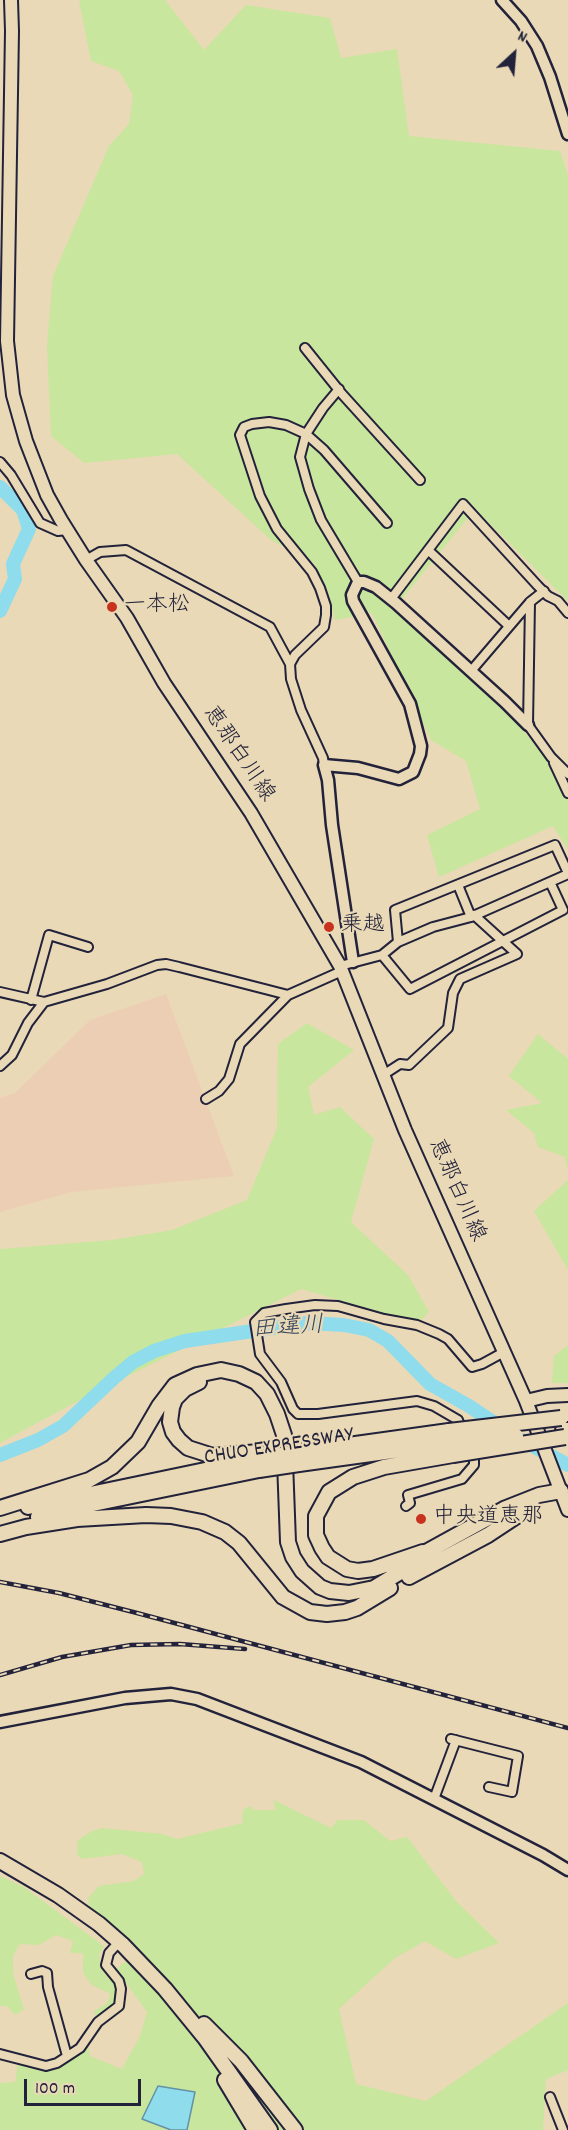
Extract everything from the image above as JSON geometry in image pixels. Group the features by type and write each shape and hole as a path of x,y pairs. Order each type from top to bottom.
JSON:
{"highway":[{"path":"0,1508 89,1480 112,1467 138,1442 159,1406 175,1385 197,1375 221,1370 239,1374 256,1382 267,1394 277,1414 284,1435 288,1542 293,1557 310,1579 320,1587 338,1593 360,1592 374,1588 402,1572 428,1551"},
{"path":"259,1460 213,1456 188,1448 173,1432 170,1422 175,1399 195,1383 213,1380 232,1380 254,1392 272,1419 276,1434 281,1541 290,1568 300,1582 330,1599 349,1602 368,1601"},
{"name":"CHUO EXPRESSWAY","path":"298,1454 451,1443 566,1428"},
{"path":"561,1491 506,1508 428,1551 373,1569 358,1571 347,1569 328,1557 316,1535 316,1516 329,1492 354,1477 451,1443 566,1428"},
{"name":"CHUO EXPRESSWAY","path":"0,1514 259,1460 398,1437 451,1443"},
{"name":"CHUO EXPRESSWAY","path":"0,1527 259,1460"},
{"path":"0,1534 26,1527 77,1519 146,1515 186,1519 213,1526 232,1537 283,1597 309,1612 327,1614 357,1608 488,1535 522,1511 561,1491"},
{"path":"0,1863 58,1895 99,1924 165,1989 205,2038 270,2130"},
{"path":"118,1943 202,2041 265,2130"},
{"path":"150,1979 152,1985 195,2037 223,2076 255,2130"},
{"path":"165,1989 171,1990 241,2061 295,2130"}],"main road":[{"name":"恵那白川線","path":"11,0 5,92 9,366 17,411 26,441 47,495 67,530 127,618 164,683 251,813 345,966 405,1130 526,1401 568,1510"},
{"path":"526,1401 547,1396 568,1395"}],"street":[{"path":"502,0 521,21 537,46 550,77 568,134"},
{"path":"305,348 420,480"},
{"path":"339,389 306,434 300,457 321,520 358,582"},
{"path":"290,664 324,627 326,606 312,572 277,529 260,496 240,435 244,427 263,422 286,425 306,434 324,450 387,523"},
{"path":"0,462 11,475 40,523 58,531 67,530"},
{"path":"391,599 463,504 544,591 558,601 568,613"},
{"path":"86,560 100,552 126,550 270,627 290,664 291,679 301,710 322,758 328,780 345,966"},
{"path":"428,550 509,626"},
{"path":"358,582 376,587 471,671 528,725 551,757 568,774"},
{"path":"324,765 358,768 399,778 413,772 420,754 418,732 410,704 353,601 352,595 358,582"},
{"path":"471,671 530,602 544,591"},
{"path":"528,725 530,602"},
{"path":"551,757 568,793"},
{"path":"206,1099 219,1091 229,1079 240,1044 288,995 345,966 382,955 398,942 433,927 473,916 568,873 555,845 395,910 398,942"},
{"path":"382,955 410,989 563,910 550,882"},
{"path":"383,1074 400,1064 409,1065 448,1028 453,993 460,980 517,954 504,940 473,916 458,885"},
{"path":"31,1000 49,935 88,947"},
{"path":"0,992 45,1002 166,964 288,995"},
{"path":"0,1066 12,1055 28,1023 45,1002"},
{"path":"406,1506 410,1503 408,1495 462,1479 474,1465 474,1457 458,1420 417,1401 318,1414 298,1414 293,1409 281,1382 260,1354 255,1322 264,1313 286,1308 315,1305 338,1306 384,1319 417,1325 439,1334 448,1339 472,1367 504,1352"},
{"path":"0,1722 125,1698 159,1695 185,1696 287,1732 361,1762 568,1870"},
{"path":"434,1799 453,1740 518,1756 512,1792 489,1787"},
{"path":"0,2054 45,2066 57,2063 80,2048 98,2022 119,2006 122,1989 119,1981 106,1965 109,1953 118,1943"},
{"path":"31,1974 42,1971 47,1973 48,1986 67,2056"},
{"path":"550,2097 564,2130"}],"shaded area":[{"path":"166,994 234,1176 72,1192 0,1212 0,1098 15,1093 90,1020"}],"green space":[{"path":"165,0 204,50 246,5 330,18 341,58 397,49 409,136 560,151 568,176 568,601 475,509 393,610 516,722 568,784 568,850 553,826 439,877 427,835 480,809 466,761 431,740 372,613 335,620 328,592 313,562 271,540 177,454 84,463 51,436 47,346 53,276 109,146 129,124 133,95 119,71 91,61 79,1"},
{"path":"307,1023 354,1050 308,1087 314,1115 340,1107 374,1139 351,1222 408,1275 429,1312 418,1323 301,1289 76,1402 0,1443 0,1249 112,1240 172,1230 247,1200 277,1128 278,1044"},
{"path":"538,1034 568,1059 568,1172 565,1157 538,1147 534,1133 506,1110 542,1103 509,1076"},
{"path":"568,1180 568,1270 534,1211"},
{"path":"568,1345 568,1383 552,1383 554,1356"},
{"path":"274,1800 331,1828 338,1820 364,1820 390,1841 407,1837 456,1901 499,1943 456,1959 425,1941 395,1958 339,2009 356,2084 426,2101 568,2003 568,2070 546,2079 543,2130 0,2130 0,2083 15,2082 18,2062 45,2070 58,2065 88,2045 90,2056 122,2069 140,2036 147,2012 116,1969 140,1950 89,1908 88,1898 99,1886 134,1881 144,1874 142,1862 122,1854 82,1859 77,1854 78,1840 92,1831 103,1828 162,1834 177,1839 243,1823 244,1809 251,1806 253,1810 275,1810"},
{"path":"0,1876 24,1887 104,1946 99,1955 103,1972 116,1985 117,1997 110,2010 96,2019 94,2011 106,2004 110,1997 109,1993 92,1985 83,1973 83,1953 70,1953 73,1941 56,1935 39,1945 20,1944 13,1956 13,1973 24,2010 15,2015 7,2006 0,2006"}],"water":[{"path":"158,2086 195,2092 187,2130 171,2130 142,2119"}],"waterway":[{"path":"0,487 23,510 29,529 13,564 15,579 0,611"},
{"name":"田違川","path":"0,1455 38,1440 63,1426 133,1362 154,1351 185,1341 307,1323 344,1325 369,1330 388,1341 430,1384 505,1430"},
{"name":"田違川","path":"522,1440 568,1465"}],"railway":[{"path":"0,1582 59,1593 137,1613 568,1728"},
{"path":"0,1675 62,1657 131,1645 180,1644 245,1649"}],"place":[{"name":"一本松","path":"112,607"},
{"name":"乗越","path":"329,927"},
{"name":"中央道恵那","path":"421,1519"}]}
